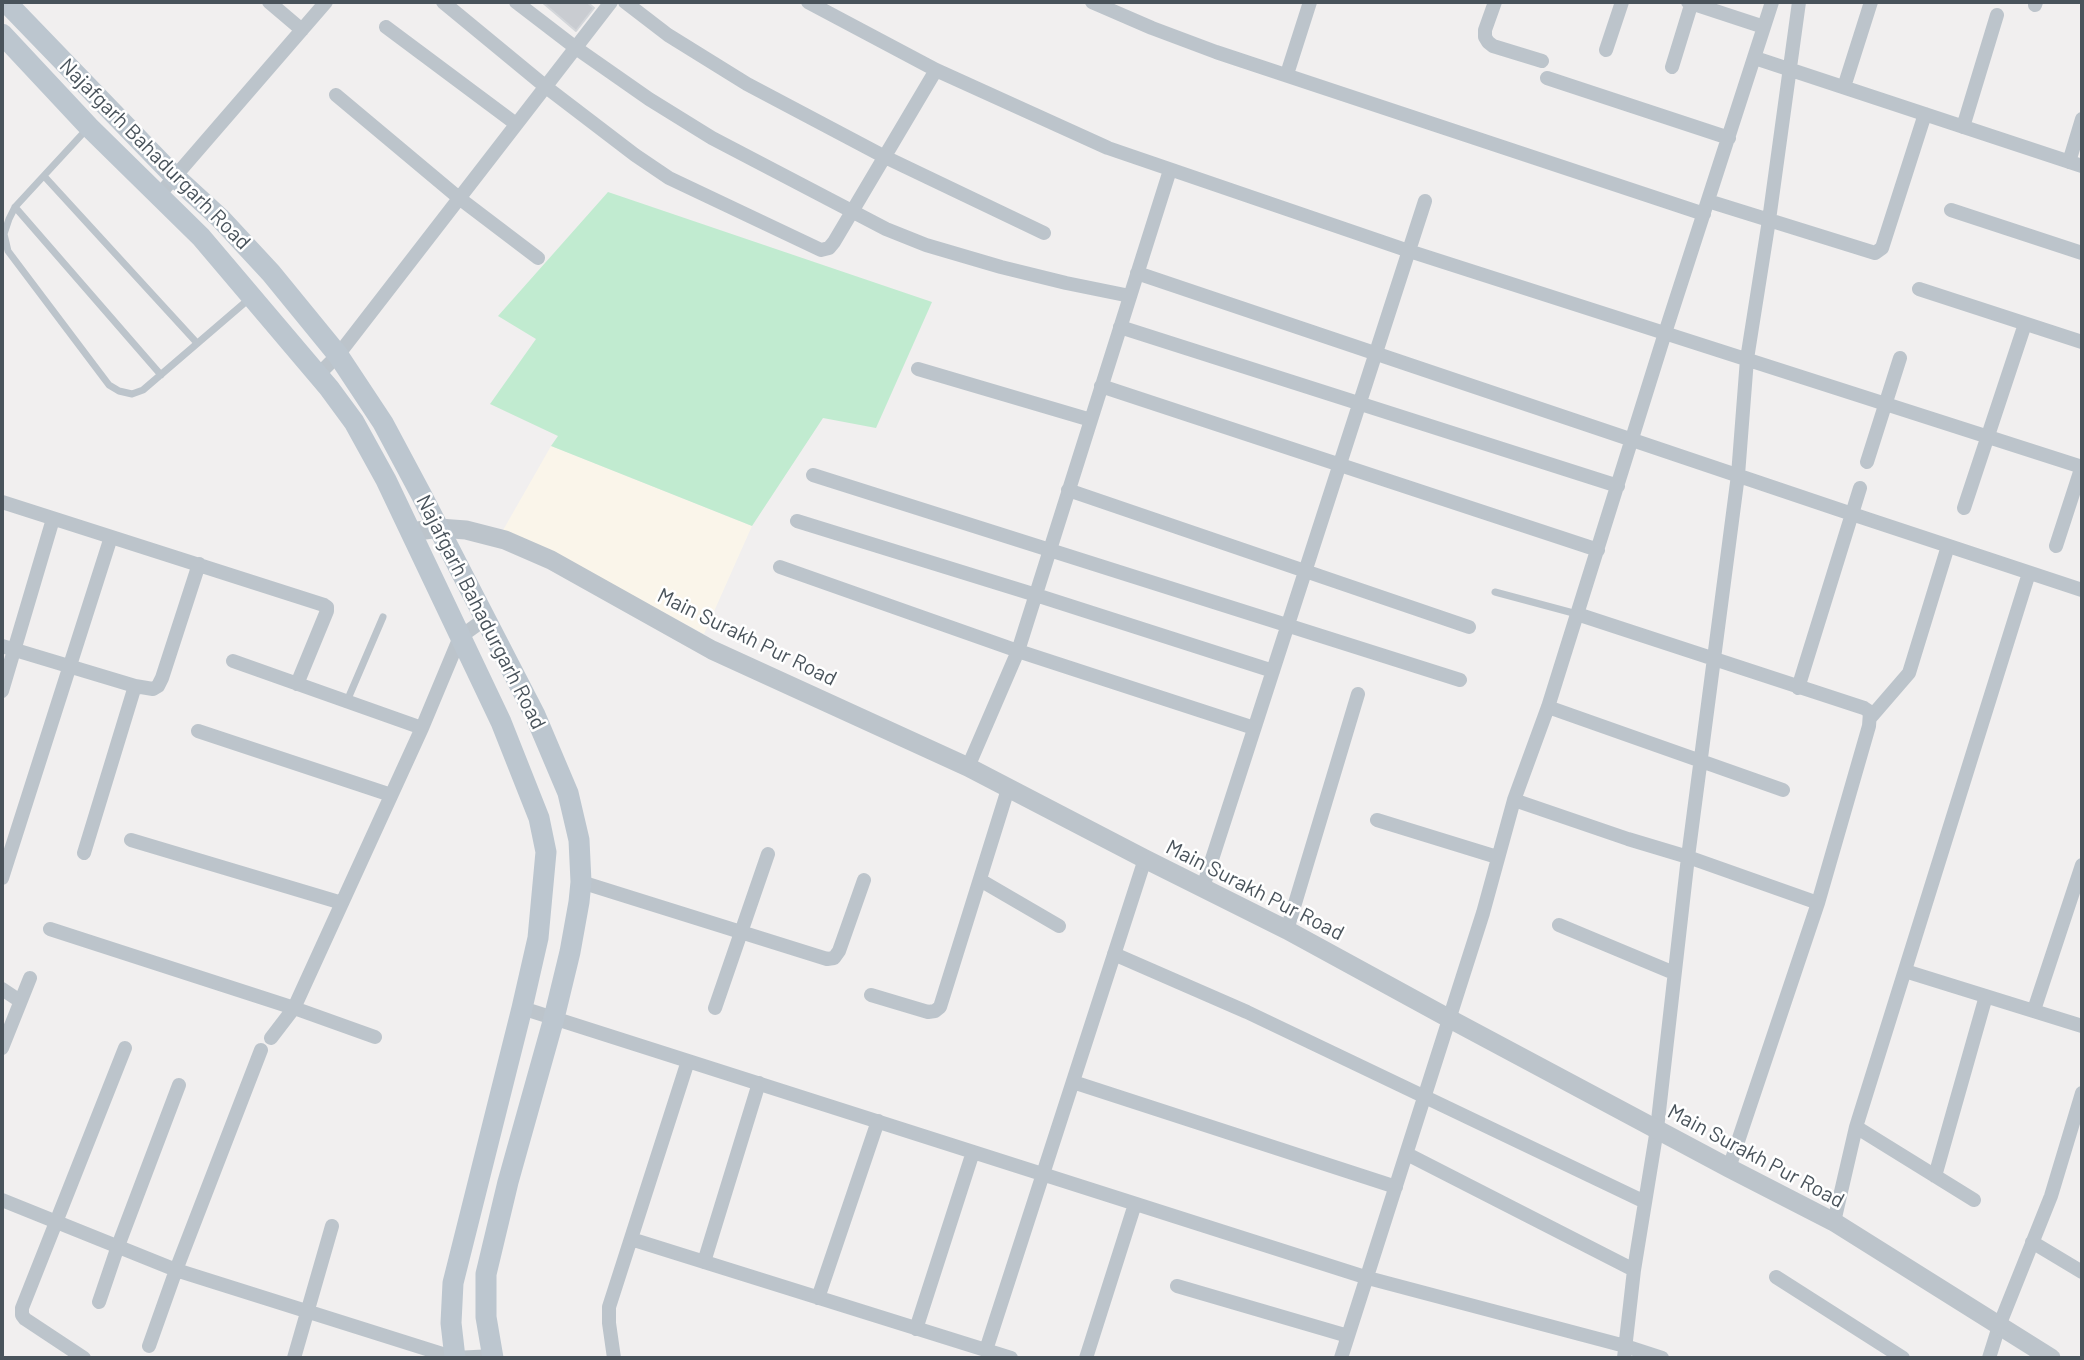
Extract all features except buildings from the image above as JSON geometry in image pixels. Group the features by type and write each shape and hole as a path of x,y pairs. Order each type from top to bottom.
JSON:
{"main road":[{"name":"Najafgarh Bahadurgarh Road","path":"6,2 271,273 338,355 383,423 439,528 535,715 568,793 579,840 581,882 570,952 486,1274 486,1317 493,1357"},
{"name":"Najafgarh Bahadurgarh Road","path":"2,34 89,127 201,237 318,375 354,422 411,532 501,722 539,818 546,852 538,938 523,1008 453,1283 451,1323 455,1358"}],"street":[{"path":"269,2 302,30"},
{"path":"159,195 326,2"},
{"path":"443,2 546,87 668,177 821,250 829,248 834,242 936,70"},
{"path":"516,2 649,99 712,138 886,229 926,245 1066,284 1130,296"},
{"path":"318,375 338,355 611,2"},
{"path":"625,2 668,35 747,83 885,157 1044,233"},
{"path":"808,2 936,70 1108,148 1409,251 2082,466 2056,546"},
{"path":"1092,2 1180,39 1287,74 1706,207 1769,220 1875,253 1882,248 1925,114"},
{"path":"1287,74 1310,2"},
{"path":"1495,2 1485,30 1488,42 1493,46 1542,61"},
{"path":"1606,50 1622,2"},
{"path":"1672,67 1690,2 1764,27"},
{"path":"1341,1358 1483,913 1514,800 1548,707 1772,2"},
{"path":"1624,1352 1634,1270 1657,1129 1700,760 1738,475 1747,359 1769,220 1798,2"},
{"path":"1844,87 1871,2"},
{"path":"1963,127 1997,15"},
{"path":"386,27 516,124"},
{"path":"1755,58 2075,164 2082,119"},
{"path":"1547,78 1729,138"},
{"path":"336,95 459,198 538,258"},
{"path":"968,767 1018,650 1170,170"},
{"path":"1203,887 1425,201"},
{"path":"1951,210 2082,253"},
{"path":"1137,273 2082,590"},
{"path":"1919,289 2082,342"},
{"path":"1964,508 2025,324"},
{"path":"1120,327 1618,486"},
{"path":"1867,462 1900,358"},
{"path":"918,369 1091,420"},
{"path":"1101,386 1598,550"},
{"path":"813,475 1460,680"},
{"path":"1798,688 1860,488"},
{"path":"1068,490 1469,626"},
{"path":"2,502 327,607 297,684"},
{"path":"2,691 8,648 54,519"},
{"path":"797,521 1273,671"},
{"name":"Main Surakh Pur Road","path":"411,532 439,528 466,530 505,541 551,561 712,650 968,767 1287,930 1834,1222 2051,1358"},
{"path":"2,878 111,537"},
{"path":"1729,1168 1818,903 1871,718 1909,673 1948,546"},
{"path":"8,648 153,689 158,686 199,564"},
{"path":"780,567 1254,728"},
{"path":"1834,1222 1856,1127 2029,573"},
{"path":"1577,614 1864,708 1870,712 1871,718"},
{"path":"271,1038 294,1008 422,728 460,637 485,619"},
{"path":"233,661 422,728"},
{"path":"84,853 135,686"},
{"path":"1287,930 1358,694"},
{"path":"1548,707 1783,790"},
{"path":"198,731 391,795"},
{"path":"871,995 929,1012 940,1007 1008,789"},
{"path":"1514,800 1818,903"},
{"path":"1377,820 1497,857"},
{"path":"131,840 342,903"},
{"path":"715,1007 768,854"},
{"path":"986,1350 1145,859"},
{"path":"2034,1010 2082,865"},
{"path":"581,882 827,959 834,958 839,951 864,880"},
{"path":"980,880 1059,926"},
{"path":"1559,925 1674,973"},
{"path":"50,929 375,1037"},
{"path":"1114,954 1247,1012 1645,1202"},
{"path":"1905,971 2082,1026"},
{"path":"2,1048 30,978"},
{"path":"2,989 20,1001"},
{"path":"1935,1176 1986,996"},
{"path":"523,1008 1368,1278 1624,1352 1662,1358"},
{"path":"84,1358 26,1319 22,1315 22,1308 125,1048"},
{"path":"149,1346 261,1050"},
{"path":"614,1358 609,1307 688,1061"},
{"path":"1073,1082 1396,1187"},
{"path":"704,1262 759,1083"},
{"path":"99,1302 179,1085"},
{"path":"1989,1358 2078,1122 2082,1093"},
{"path":"818,1298 878,1121"},
{"path":"1856,1127 1974,1200"},
{"path":"916,1329 973,1152"},
{"path":"1407,1154 1634,1270"},
{"path":"2,1200 176,1270 455,1358 493,1357"},
{"path":"1086,1358 1136,1204"},
{"path":"293,1358 332,1226"},
{"path":"631,1240 1011,1358"},
{"path":"2032,1242 2082,1272"},
{"path":"1776,1277 1903,1358"},
{"path":"1177,1286 1348,1336"}],"lane":[{"path":"89,127 15,207 4,234 8,251 109,385 132,394 143,390 252,296"},
{"path":"44,176 197,343"},
{"path":"15,207 161,375"},
{"path":"1495,592 1577,614"},
{"path":"347,701 383,617"}],"shaded area":[{"path":"551,446 752,526 704,634 539,545 502,532"}],"green space":[{"path":"608,192 932,302 876,428 823,418 752,526 551,446 558,436 490,404 536,339 498,316"}]}
